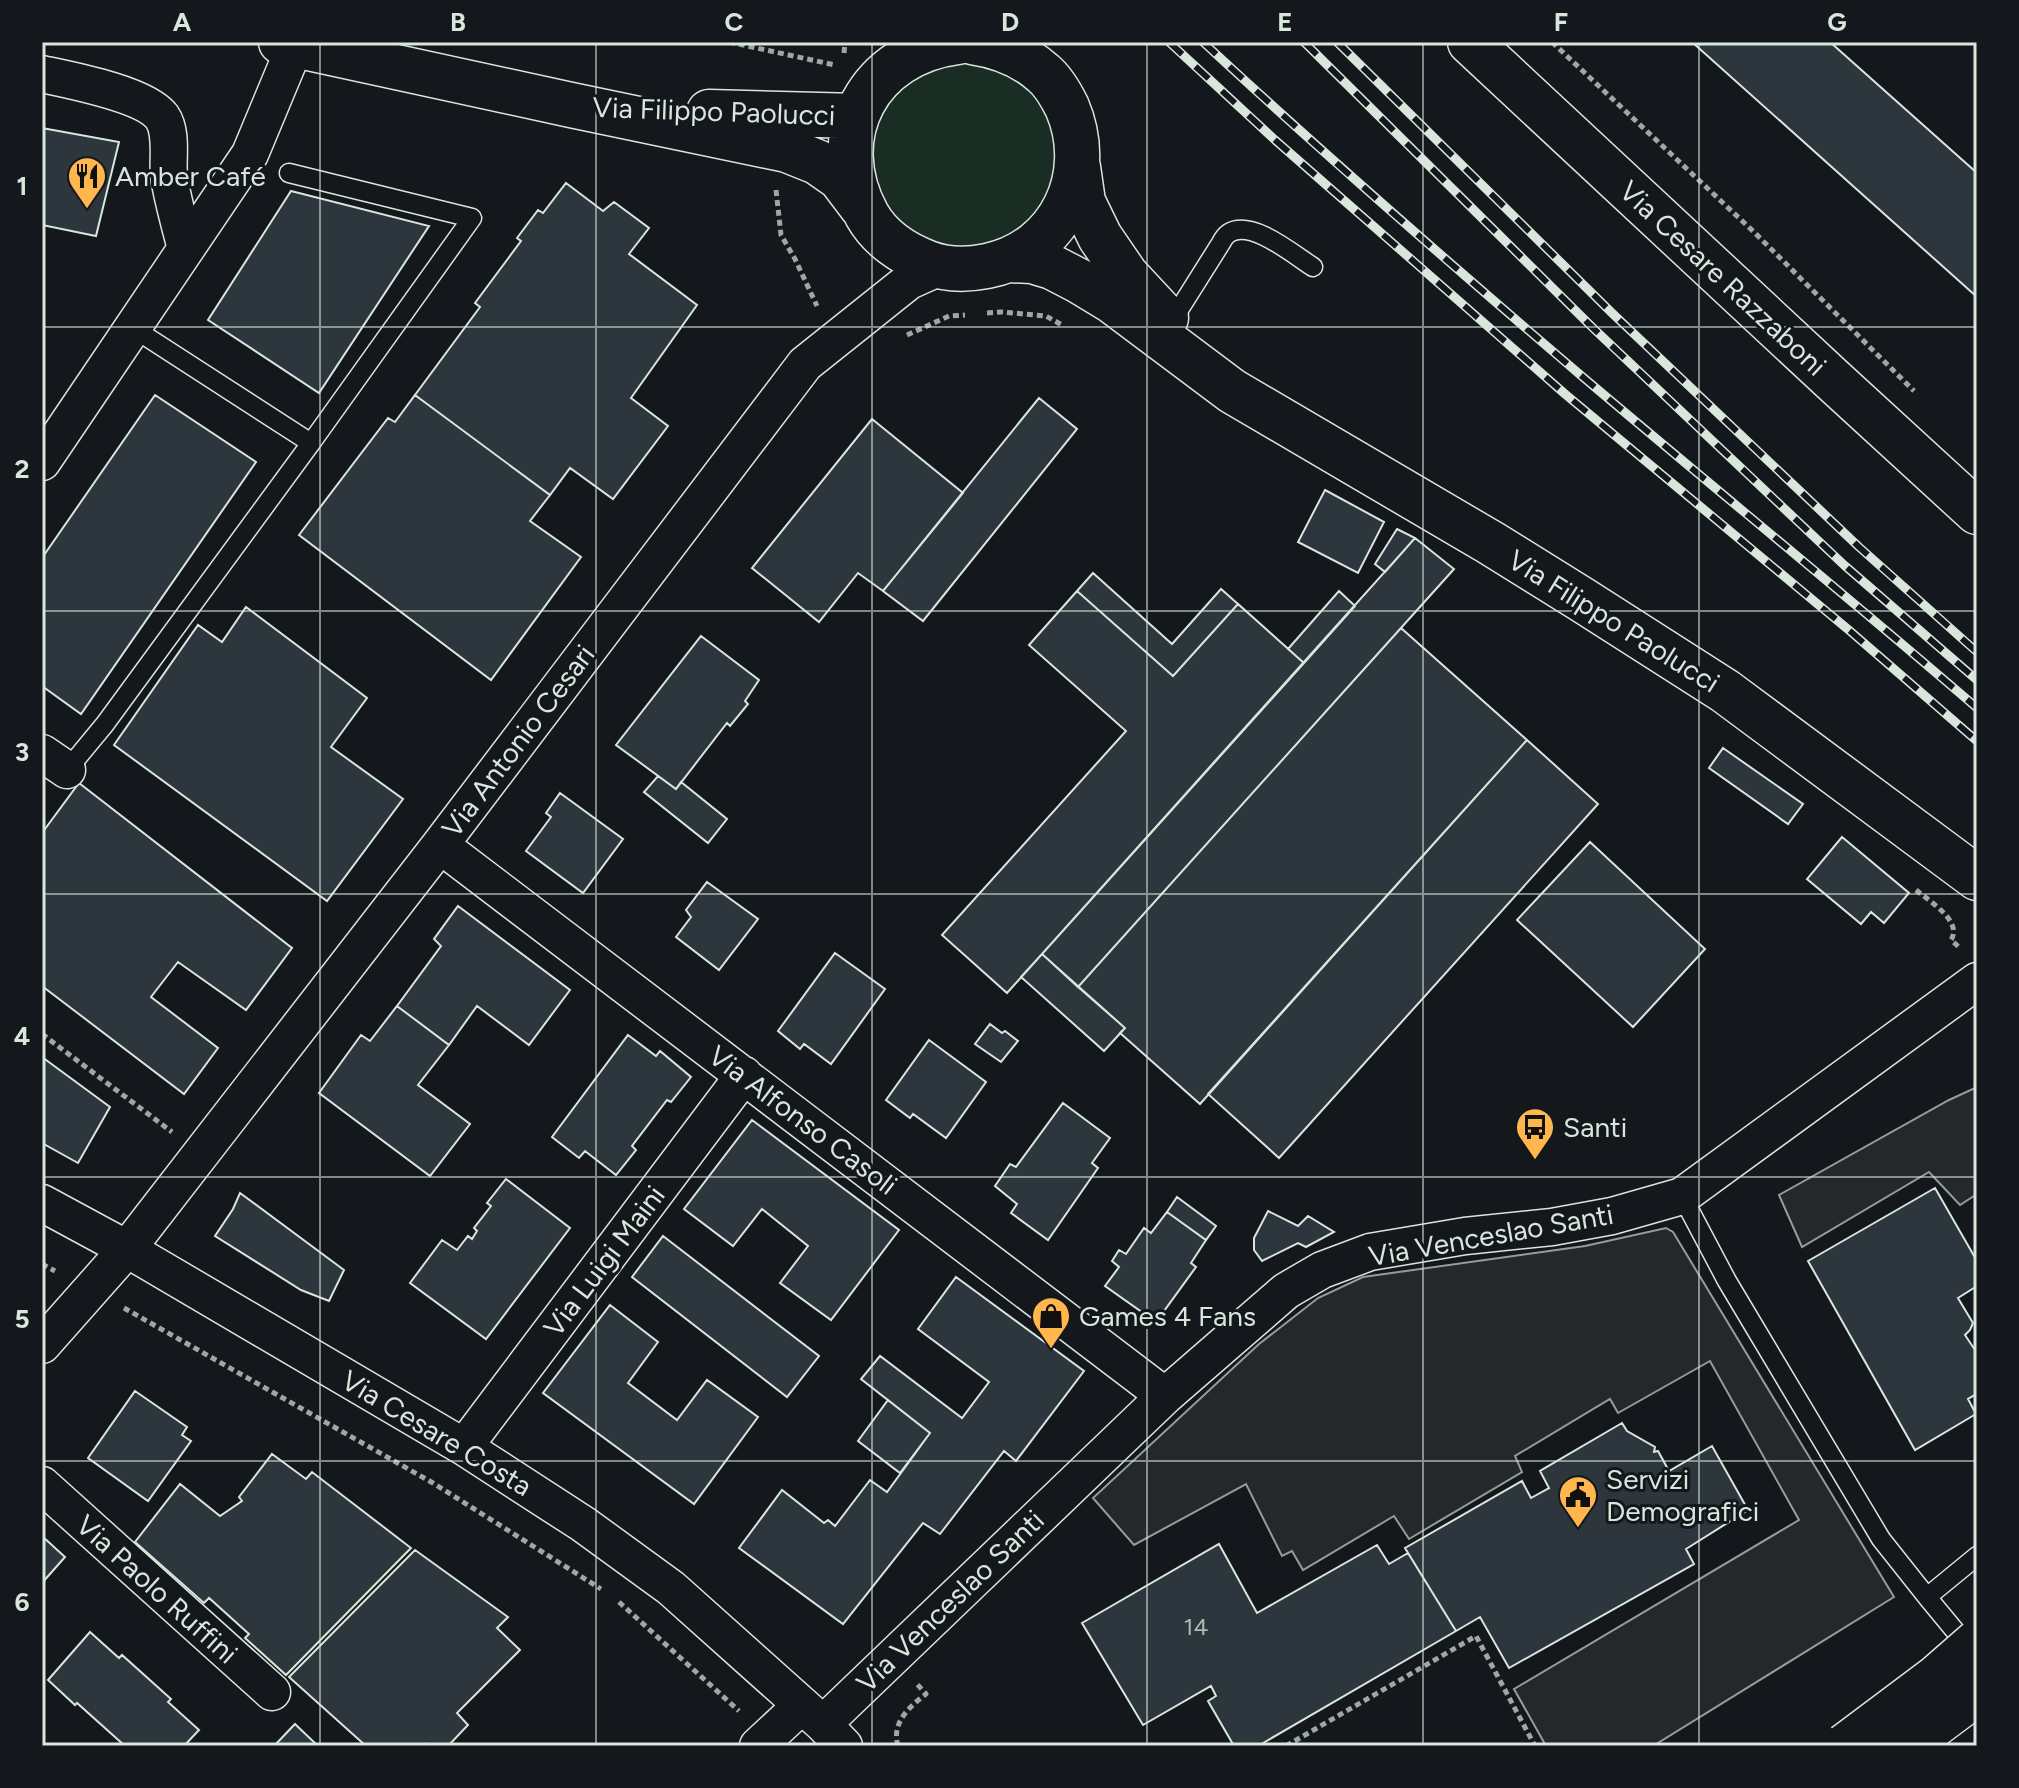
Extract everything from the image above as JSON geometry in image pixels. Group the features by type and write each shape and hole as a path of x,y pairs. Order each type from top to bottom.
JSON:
{"street":[{"path":"865,210 857,196 851,170 851,143 863,104 883,61 886,42"},
{"path":"863,104 887,71 910,55 937,45 958,42"},
{"path":"972,42 1008,49"},
{"name":"Via Cesare Razzaboni","path":"1470,42 1977,512"},
{"path":"42,462 250,154 288,44"},
{"name":"Via Filippo Paolucci","path":"288,44 787,150 817,162 840,178 870,221 889,241 911,257 940,267"},
{"name":"Via Filippo Paolucci","path":"1008,49 1044,74 1062,96 1074,123 1083,202 1100,237 1126,275 1232,391"},
{"path":"42,74 113,90 150,107 161,116 167,130 169,175 186,249"},
{"name":"Via Filippo Paolucci","path":"571,105 863,104"},
{"path":"940,267 970,269 1008,260 1027,251 1050,231 1066,207 1076,180 1078,160"},
{"name":"Via Filippo Paolucci","path":"1008,260 1032,261 1079,281 1112,301 1232,391 1491,543 1725,691 1977,878"},
{"name":"Via Antonio Cesari","path":"127,1249 440,845 805,364 909,281 940,267"},
{"name":"Via Alfonso Casoli","path":"440,845 1165,1396"},
{"name":"Via Venceslao Santi","path":"823,1725 1165,1396 1286,1291 1322,1270 1370,1252 1465,1236 1552,1227 1612,1216 1682,1196 1973,969"},
{"name":"Via Luigi Maini","path":"464,1447 744,1075"},
{"name":"Via Cesare Costa","path":"42,1203 127,1249 464,1447 583,1524 671,1588 823,1725"},
{"path":"42,1345 127,1249"},
{"name":"Via Paolo Ruffini","path":"42,1485 272,1692"},
{"path":"1845,1746 1937,1677 1977,1642"},
{"path":"1906,1746 1977,1693"},
{"path":"763,1741 823,1725"}],"lane":[{"path":"54,761 114,711 472,218 289,173"},
{"path":"1170,324 1229,233 1243,230 1258,232 1313,267"},
{"path":"133,328 311,443"},
{"path":"1682,1196 1727,1281 1881,1539 1977,1657"},
{"path":"1927,1597 1977,1556"}],"path":[{"path":"729,42 835,65"},
{"path":"1552,42 1755,233 1922,399"},
{"path":"776,188 781,235 816,305"},
{"path":"900,339 949,316 1002,312 1046,316 1071,330"},
{"path":"1912,887 1948,917 1954,928 1951,940 1973,969"},
{"path":"42,1034 201,1154"},
{"path":"42,1264 433,1483 601,1589"},
{"path":"614,1597 763,1741"},
{"path":"1286,1746 1476,1636 1535,1746"}],"green space":[{"path":"964,63 1000,70 1030,90 1050,120 1057,156 1050,192 1030,222 1000,242 964,249 928,242 898,222 878,192 871,156 878,120 898,90 928,70"}],"shaded area":[{"path":"1977,1087 1977,1194 1960,1205 1929,1172 1802,1247 1779,1195"},
{"path":"1666,1228 1673,1232 1894,1597 1653,1746 1546,1746 1514,1689 1799,1520 1710,1361 1618,1413 1610,1399 1515,1456 1522,1472 1409,1539 1394,1516 1303,1570 1292,1551 1282,1556 1246,1484 1134,1545 1093,1498 1259,1344 1318,1298 1363,1277 1585,1246"}],"building":[{"path":"1692,42 1830,42 1977,173 1977,297"},
{"path":"42,128 119,142 96,236 42,225"},
{"path":"566,183 603,211 614,202 649,228 629,254 697,305 631,398 668,426 613,499 570,468 550,495 415,395 480,307 475,303 521,241 517,238 538,210 543,213"},
{"path":"291,191 429,226 319,393 208,320"},
{"path":"155,395 256,462 81,714 42,686 42,558"},
{"path":"415,395 550,495 530,521 581,557 491,680 299,535 388,418 395,422"},
{"path":"1039,398 1077,429 923,621 883,591"},
{"path":"872,419 963,493 883,591 858,573 819,622 752,568"},
{"path":"1325,490 1384,522 1358,573 1298,542"},
{"path":"1397,529 1415,538 1385,572 1375,564"},
{"path":"1415,538 1454,569 1078,987 1042,954"},
{"path":"1093,573 1172,644 1221,589 1238,604 1173,676 1077,591"},
{"path":"1077,591 1173,676 1238,604 1304,663 1007,993 942,935 1126,731 1029,645"},
{"path":"1339,591 1355,606 1304,663 1288,649"},
{"path":"246,607 367,698 331,747 403,799 327,901 114,745 198,625 222,642"},
{"path":"1401,628 1527,740 1200,1104 1120,1033 1125,1028 1078,987"},
{"path":"701,636 759,680 745,701 748,704 730,726 727,723 676,789 616,745"},
{"path":"1527,740 1598,804 1279,1158 1208,1094"},
{"path":"1723,748 1803,804 1788,824 1709,768"},
{"path":"658,776 676,789 681,782 727,819 708,843 644,792"},
{"path":"79,783 292,948 246,1010 178,962 151,997 218,1048 184,1094 42,986 42,833"},
{"path":"560,793 623,839 583,893 526,851 551,817 546,813"},
{"path":"1842,837 1909,893 1884,923 1871,912 1861,924 1807,879"},
{"path":"1590,842 1705,949 1633,1027 1517,920"},
{"path":"707,882 758,919 719,970 676,937 691,917 686,910"},
{"path":"458,906 570,990 529,1045 477,1006 449,1045 397,1006 441,946 434,939"},
{"path":"835,953 885,989 831,1064 804,1044 800,1049 778,1031"},
{"path":"1042,954 1125,1028 1104,1051 1021,977"},
{"path":"397,1006 449,1045 418,1085 470,1124 430,1176 319,1093 361,1035 370,1041"},
{"path":"990,1024 1018,1041 1001,1062 975,1044"},
{"path":"628,1035 656,1056 660,1051 691,1077 671,1102 667,1100 632,1146 636,1150 616,1175 585,1151 579,1158 552,1137"},
{"path":"929,1040 986,1082 946,1138 913,1114 910,1118 886,1100"},
{"path":"42,1057 110,1107 78,1163 42,1143"},
{"path":"1063,1103 1110,1138 1092,1163 1098,1168 1048,1240 1011,1213 1017,1204 995,1186 1010,1164 1016,1167"},
{"path":"752,1120 899,1230 831,1320 780,1283 808,1246 762,1209 733,1246 684,1209"},
{"path":"506,1179 570,1228 486,1339 410,1283 442,1240 457,1250 468,1236 472,1239 477,1231 474,1228 491,1206 487,1203"},
{"path":"1935,1188 1977,1261 1977,1286 1958,1298 1973,1323 1965,1335 1977,1353 1977,1396 1968,1399 1976,1414 1915,1450 1808,1261"},
{"path":"240,1193 344,1270 329,1301 301,1290 215,1236"},
{"path":"1177,1197 1216,1226 1206,1240 1167,1212"},
{"path":"1268,1211 1298,1226 1308,1216 1334,1232 1306,1247 1298,1243 1262,1261 1254,1250 1254,1238"},
{"path":"1167,1212 1206,1240 1191,1263 1196,1267 1156,1322 1105,1286 1119,1267 1112,1261 1119,1250 1126,1254 1144,1228 1151,1233"},
{"path":"663,1236 819,1356 787,1397 632,1277"},
{"path":"956,1277 1084,1371 1016,1461 1004,1451 940,1534 923,1523 843,1624 739,1548 782,1490 824,1523 828,1520 835,1526 870,1480 887,1492 930,1433 861,1379 880,1356 962,1418 989,1382 918,1329"},
{"path":"610,1305 658,1342 628,1383 677,1420 707,1380 758,1417 694,1504 543,1393"},
{"path":"135,1391 187,1427 182,1435 191,1441 148,1501 88,1458"},
{"path":"888,1400 930,1433 900,1473 858,1441"},
{"name":"Servizi Demografici","path":"1622,1423 1627,1431 1655,1447 1654,1452 1658,1451 1669,1471 1712,1446 1748,1510 1686,1549 1694,1564 1509,1668 1480,1617 1456,1631 1405,1548 1522,1481 1531,1498 1549,1488 1540,1471"},
{"path":"272,1454 306,1479 312,1472 411,1548 286,1675 245,1638 249,1634 209,1598 204,1603 135,1542 180,1484 220,1516 242,1501 239,1497"},
{"path":"42,1536 65,1557 42,1583"},
{"path":"1219,1544 1257,1613 1377,1545 1389,1564 1408,1553 1456,1631 1258,1746 1234,1746 1208,1701 1216,1696 1211,1686 1143,1725 1082,1623"},
{"path":"415,1550 508,1617 497,1628 520,1650 457,1713 468,1725 448,1746 366,1746 289,1677"},
{"path":"90,1632 119,1658 122,1655 171,1699 168,1702 199,1730 184,1746 125,1746 48,1680"},
{"path":"295,1724 318,1746 274,1746"}],"railway":[{"path":"1169,42 1275,140 1565,394 1977,741"},
{"path":"1203,42 1487,295 1977,708"},
{"path":"1304,42 1594,329 1844,565 1977,680"},
{"path":"1337,42 1612,313 1859,547 1977,652"}],"place":[{"name":"Amber Café","path":"87,210"},
{"name":"Santi","path":"1535,1161"},
{"name":"Games 4 Fans","path":"1051,1350"},
{"name":"Servizi Demografici","path":"1578,1529"}]}
